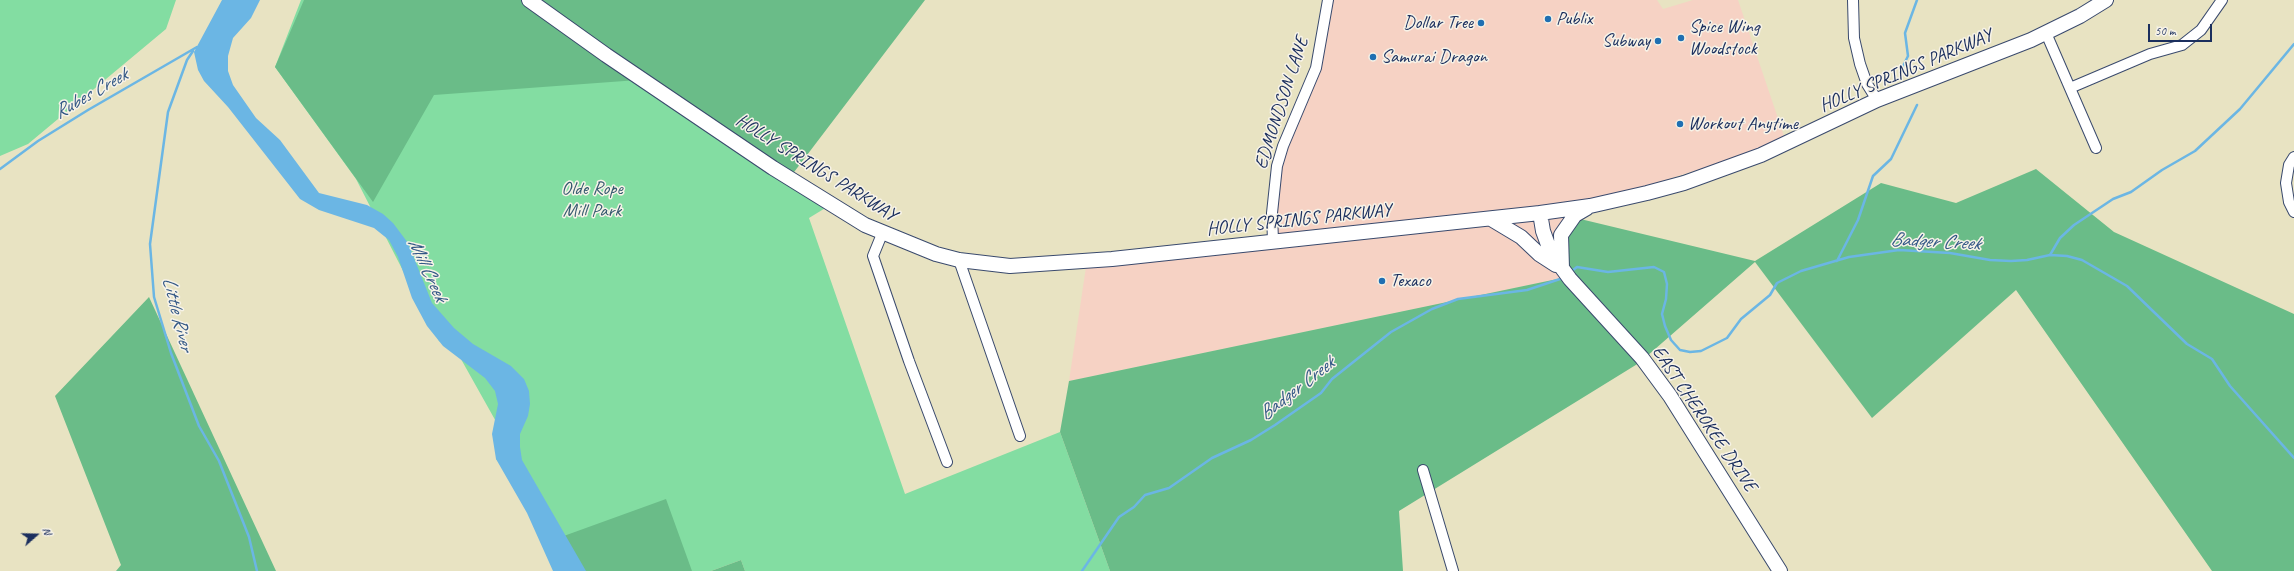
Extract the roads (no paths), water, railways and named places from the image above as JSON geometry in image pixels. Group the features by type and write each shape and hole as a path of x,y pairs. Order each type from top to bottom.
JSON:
{"main road":[{"name":"HOLLY SPRINGS PARKWAY","path":"529,0 606,55 773,168 882,234 917,248 959,260 1010,266 1051,264 1491,219 1590,206 1667,188 1719,171 1789,142 1877,100 2046,33 2080,16 2106,0"},
{"path":"1562,268 1562,235 1575,215 1590,206"},
{"name":"EAST CHEROKEE DRIVE","path":"1540,213 1546,243 1562,268 1642,358 1670,396 1780,571"},
{"path":"1491,219 1521,237 1540,254 1562,268"}],"street":[{"name":"EDMONDSON LANE","path":"1272,241 1272,213 1277,166 1283,146 1316,68 1328,0"},
{"path":"1853,0 1854,38 1860,64 1867,84 1877,100"},
{"path":"2070,88 2150,54 2182,45 2200,30 2222,0"},
{"path":"2046,33 2096,148"},
{"path":"2294,157 2289,165 2286,184 2289,202 2294,212"},
{"path":"882,234 873,256 909,361 947,462"},
{"path":"959,260 1020,436"},
{"path":"1423,470 1453,571"}],"water":[{"path":"222,0 260,0 251,18 233,38 228,56 228,71 233,85 256,118 280,140 319,193 367,205 383,214 393,223 408,243 432,303 454,328 473,344 511,366 524,379 529,391 530,404 528,416 520,434 522,460 586,571 553,571 527,513 496,459 492,434 498,404 495,391 485,378 443,346 427,326 412,298 398,257 389,240 374,228 319,210 300,199 228,107 204,81 198,70 194,52"}],"waterway":[{"path":"1903,66 1908,56 1905,33 1917,0"},
{"path":"2050,255 2060,238 2074,225 2113,199 2131,192 2162,170 2195,151 2240,109 2294,44"},
{"name":"Rubes Creek","path":"0,169 38,141 88,110 197,47 199,48"},
{"name":"Little River","path":"193,51 187,60 168,112 150,244 154,297 171,353 199,426 219,461 249,537 257,571"},
{"path":"1837,261 1858,220 1873,176 1891,159 1917,105"},
{"name":"Badger Creek","path":"1573,270 1577,267 1608,272 1654,267 1664,272 1667,284 1666,299 1662,314 1665,326 1671,340 1680,350 1690,352 1701,351 1727,338 1741,319 1770,295 1777,283 1801,271 1849,257 1899,250 1950,253 1990,260 2011,261 2027,260 2050,255 2067,256 2082,260 2127,286 2187,344 2212,359 2230,386 2294,458"},
{"name":"Badger Creek","path":"1082,571 1119,517 1134,507 1145,495 1169,488 1212,458 1251,440 1275,425 1321,393 1332,379 1391,332 1432,309 1458,299 1527,290 1560,279"}],"place":[{"name":"Publix","path":"1548,19"},
{"name":"Dollar Tree","path":"1481,23"},
{"name":"Spice Wing Woodstock","path":"1681,38"},
{"name":"Subway","path":"1658,41"},
{"name":"Samurai Dragon","path":"1373,57"},
{"name":"Workout Anytime","path":"1680,124"},
{"name":"Texaco","path":"1382,281"}],"park label":[{"name":"Olde Rope Mill Park","path":"592,200"}],"water label":[{"name":"Mill Creek","path":"427,270"}]}
